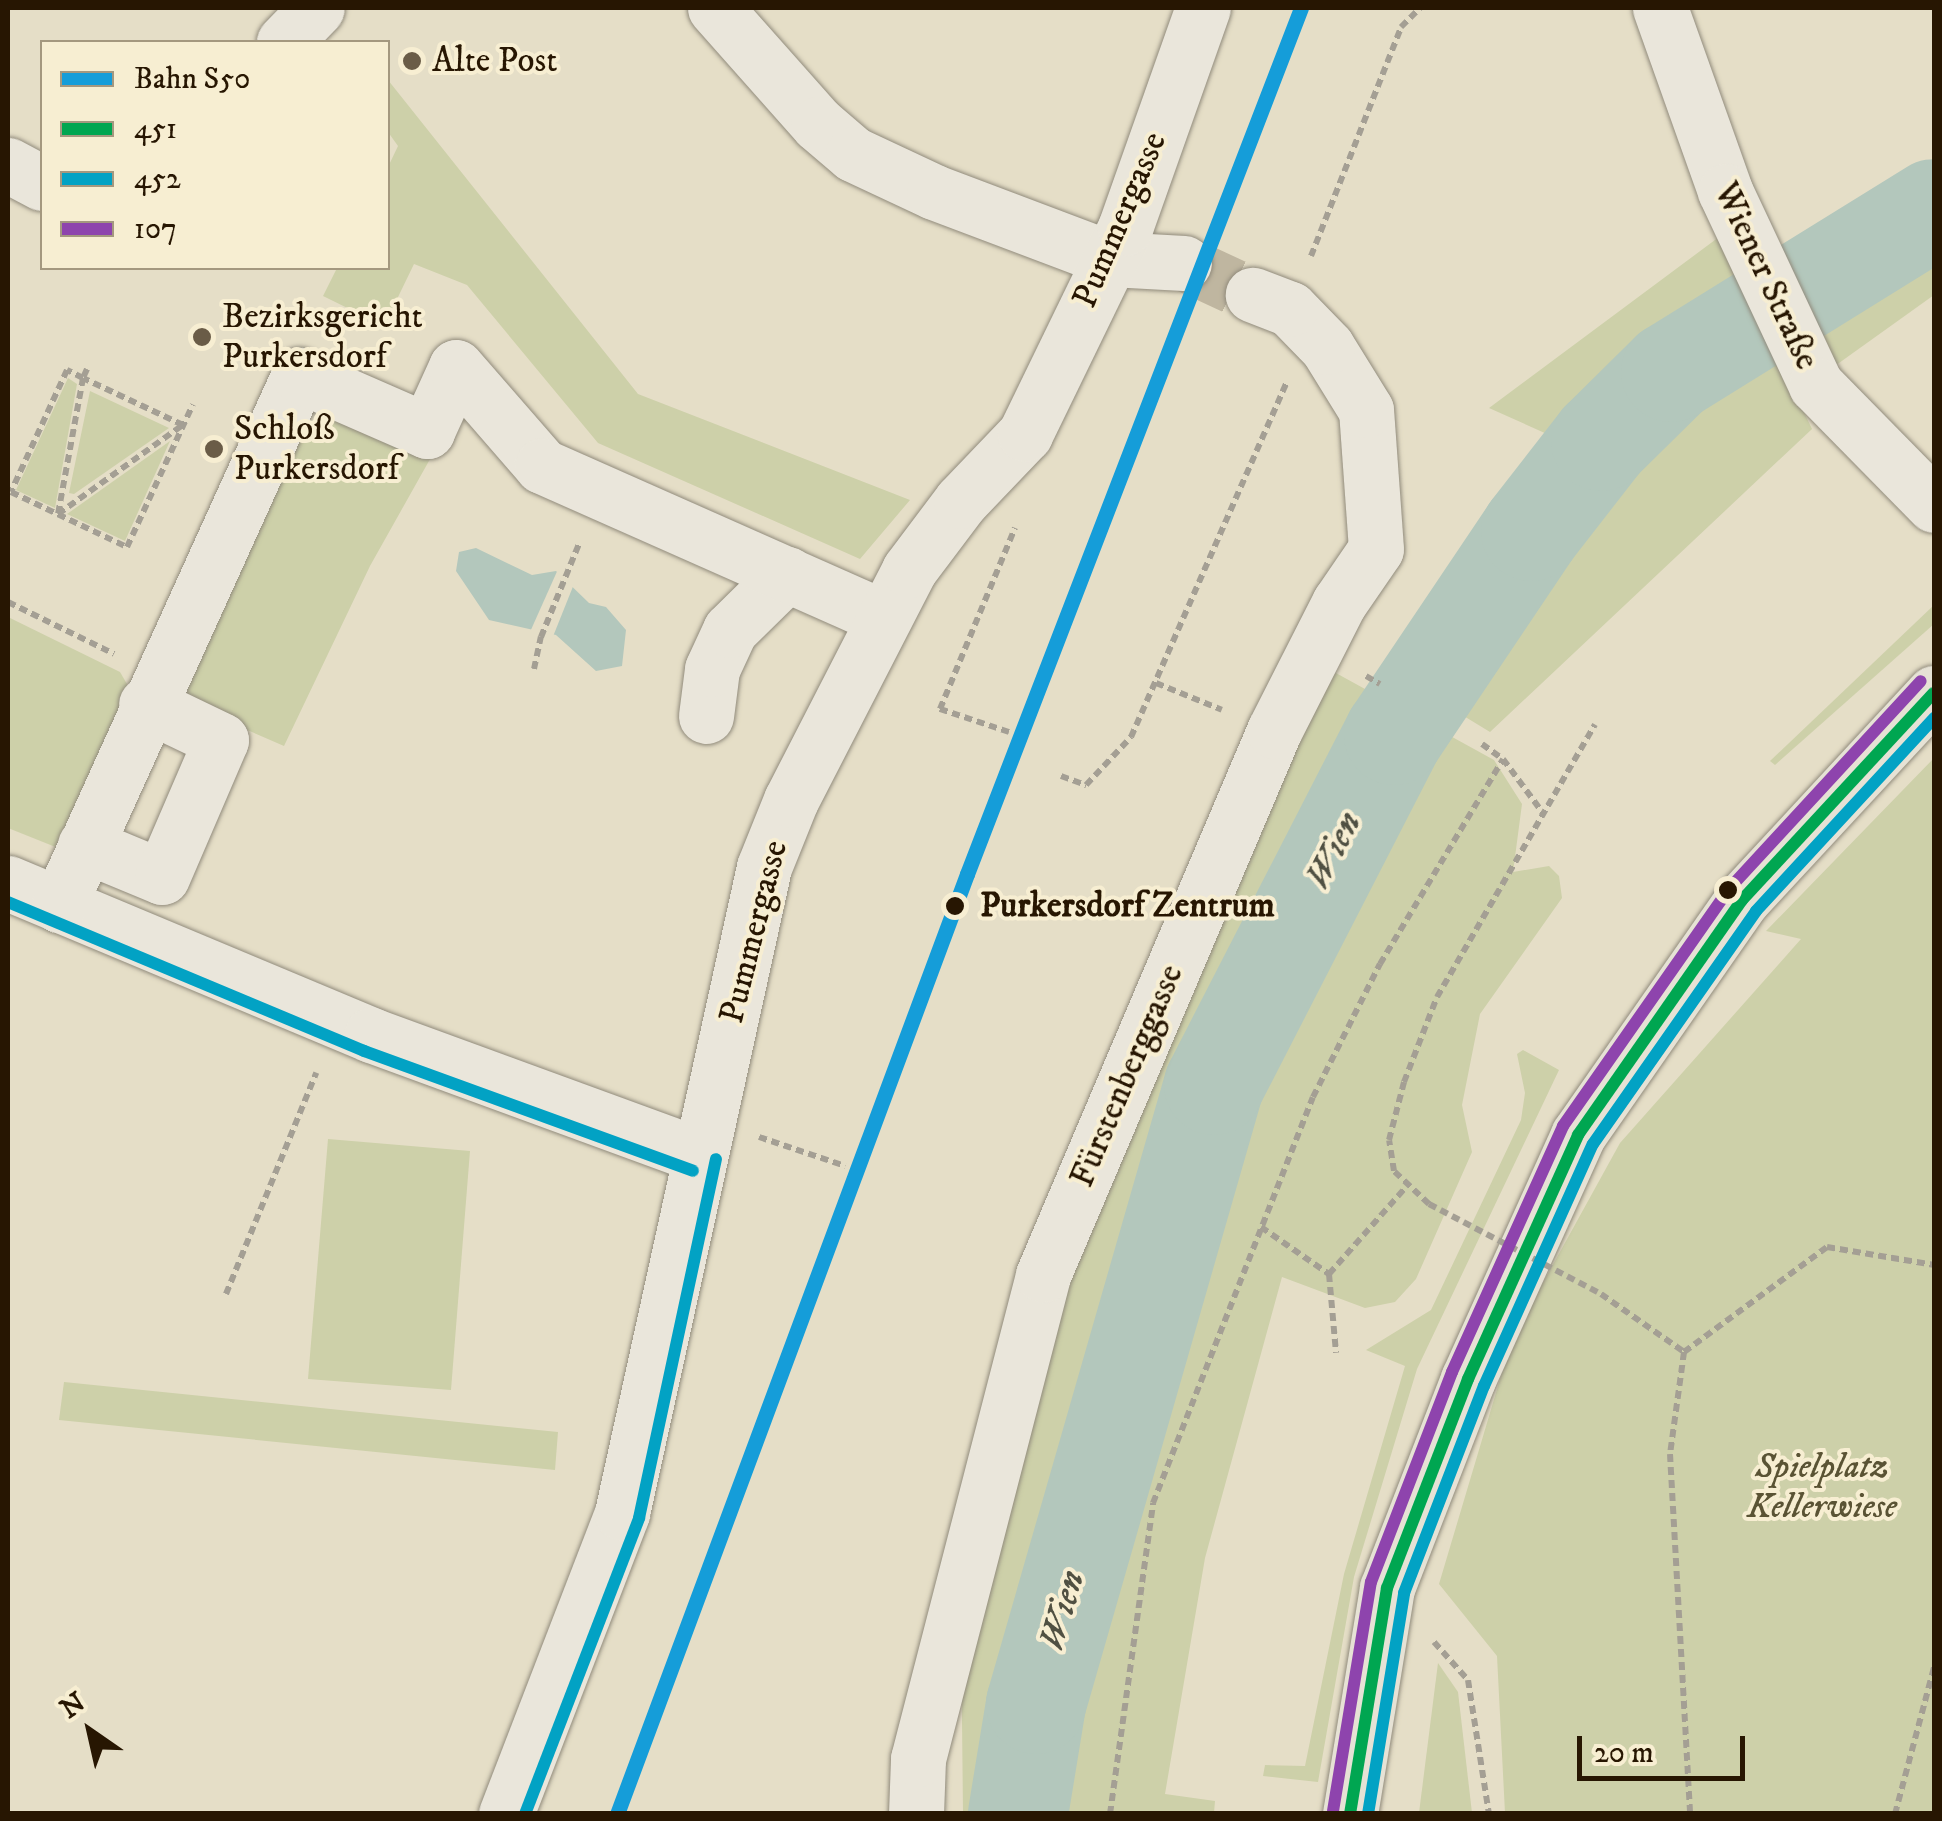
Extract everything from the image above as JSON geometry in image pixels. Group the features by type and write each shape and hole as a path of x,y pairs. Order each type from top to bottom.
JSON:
{"main road":[{"path":"1350,1814 1388,1588 1468,1379 1578,1135 1742,900 1934,694"}],"street":[{"path":"286,40 317,8"},
{"path":"716,8 818,124 853,154 934,192 1088,250 1184,263"},
{"name":"Pummergasse","path":"506,1814 622,1514 764,867 882,618 961,501 1025,434 1088,250 1203,8"},
{"name":"Wiener Straße","path":"1660,8 1725,191 1754,244 1816,385 1934,505"},
{"path":"8,165 40,182"},
{"name":"Fürstenberggasse","path":"916,1814 918,1759 1043,1275 1274,731 1340,602 1376,549 1366,410 1284,311"},
{"path":"59,905 152,690 299,375 426,431 456,367 542,466 882,618"},
{"path":"706,716 712,669 730,630 787,574"},
{"path":"85,844 162,876 221,740 152,690"},
{"path":"8,884 338,1021 699,1156"}],"path":[{"path":"1061,776 1086,785 1111,766 1156,682 1284,311 1400,26 1420,8"},
{"path":"57,517 87,369"},
{"path":"183,425 67,370 11,492 57,517 128,547 193,404"},
{"path":"57,517 183,425"},
{"path":"1009,732 940,708 1019,521"},
{"path":"534,669 540,637 568,570"},
{"path":"8,602 152,690"},
{"path":"1364,675 1380,684"},
{"path":"1156,682 1204,702"},
{"path":"1595,724 1437,997 1404,1082 1389,1140 1394,1171 1429,1204 1601,1294 1684,1352"},
{"path":"1482,744 1503,759 1543,812"},
{"path":"1110,1814 1153,1503 1313,1097 1380,964 1503,759"},
{"path":"226,1294 338,1021"},
{"path":"777,1144 845,1166"},
{"path":"1336,1353 1329,1274 1406,1186"},
{"path":"1261,1227 1329,1274"},
{"path":"1690,1814 1670,1454 1684,1352 1827,1247 1934,1265"},
{"path":"1388,1588 1468,1680 1489,1814"},
{"path":"1896,1814 1934,1667"}],"green space":[{"path":"390,83 638,394 910,500 860,559 598,443 467,285 414,264 384,326 323,296 336,270 390,270 390,163 398,146 390,135"},
{"path":"1934,159 1934,295 1832,368 1789,254"},
{"path":"1719,237 1812,429 1490,732 1390,671 1547,434 1489,408"},
{"path":"68,378 77,384 55,508 16,490"},
{"path":"90,391 169,428 74,494 69,493"},
{"path":"341,417 434,452 370,566 284,746 178,700 293,431"},
{"path":"170,441 125,541 67,514"},
{"path":"1934,605 1934,624 1775,765 1770,761"},
{"path":"8,617 120,672 131,691 63,850 8,828"},
{"path":"1325,667 1494,760 1522,804 1513,872 1549,866 1559,876 1562,898 1480,1014 1462,1105 1472,1152 1416,1279 1395,1302 1365,1308 1282,1277 1205,1558 1165,1794 1215,1801 1214,1813 963,1813 961,1628 1087,1228"},
{"name":"Spielplatz Kellerwiese","path":"1934,758 1934,1813 1505,1813 1497,1656 1439,1584 1512,1339 1620,1143 1801,939 1766,931"},
{"path":"1523,1050 1559,1070 1417,1369 1354,1577 1318,1782 1263,1776 1265,1765 1305,1766 1344,1574 1405,1366 1366,1350 1431,1310 1521,1120 1525,1093 1517,1054"},
{"path":"328,1139 470,1151 451,1390 308,1379"},
{"path":"64,1382 558,1432 555,1470 59,1420"},
{"path":"1438,1663 1458,1692 1472,1813 1419,1813"}],"shaded area":[{"path":"476,548 532,575 556,571 589,603 606,607 626,630 622,666 596,671 556,635 489,620 456,571 459,552"}],"pier":[{"path":"559,567 576,579 552,639 530,632"}],"waterway":[{"name":"Wien","path":"1018,1814 1036,1704 1214,1085 1394,735 1531,531 1601,441 1671,372 1934,209"}],"tunnel":[{"path":"1184,263 1253,295"}],"rail line":[{"name":"S50","path":"617,1814 967,874 1301,8"}],"transit line":[{"name":"107","path":"1333,1811 1371,1582 1452,1372 1563,1126 1728,890 1921,681"},
{"name":"451","path":"1350,1814 1387,1588 1468,1379 1578,1135 1742,900 1934,693"},
{"name":"452","path":"1368,1814 1404,1593 1484,1386 1593,1144 1756,911 1934,718"},
{"name":"452","path":"8,902 364,1051 693,1171"},
{"name":"452","path":"525,1814 639,1518 716,1159"}],"place":[{"name":"Alte Post","path":"412,61"},
{"name":"Bezirksgericht Purkersdorf","path":"202,337"},
{"name":"Schloß Purkersdorf","path":"214,449"},
{"name":"Purkersdorf Zentrum","path":"955,906"}]}
